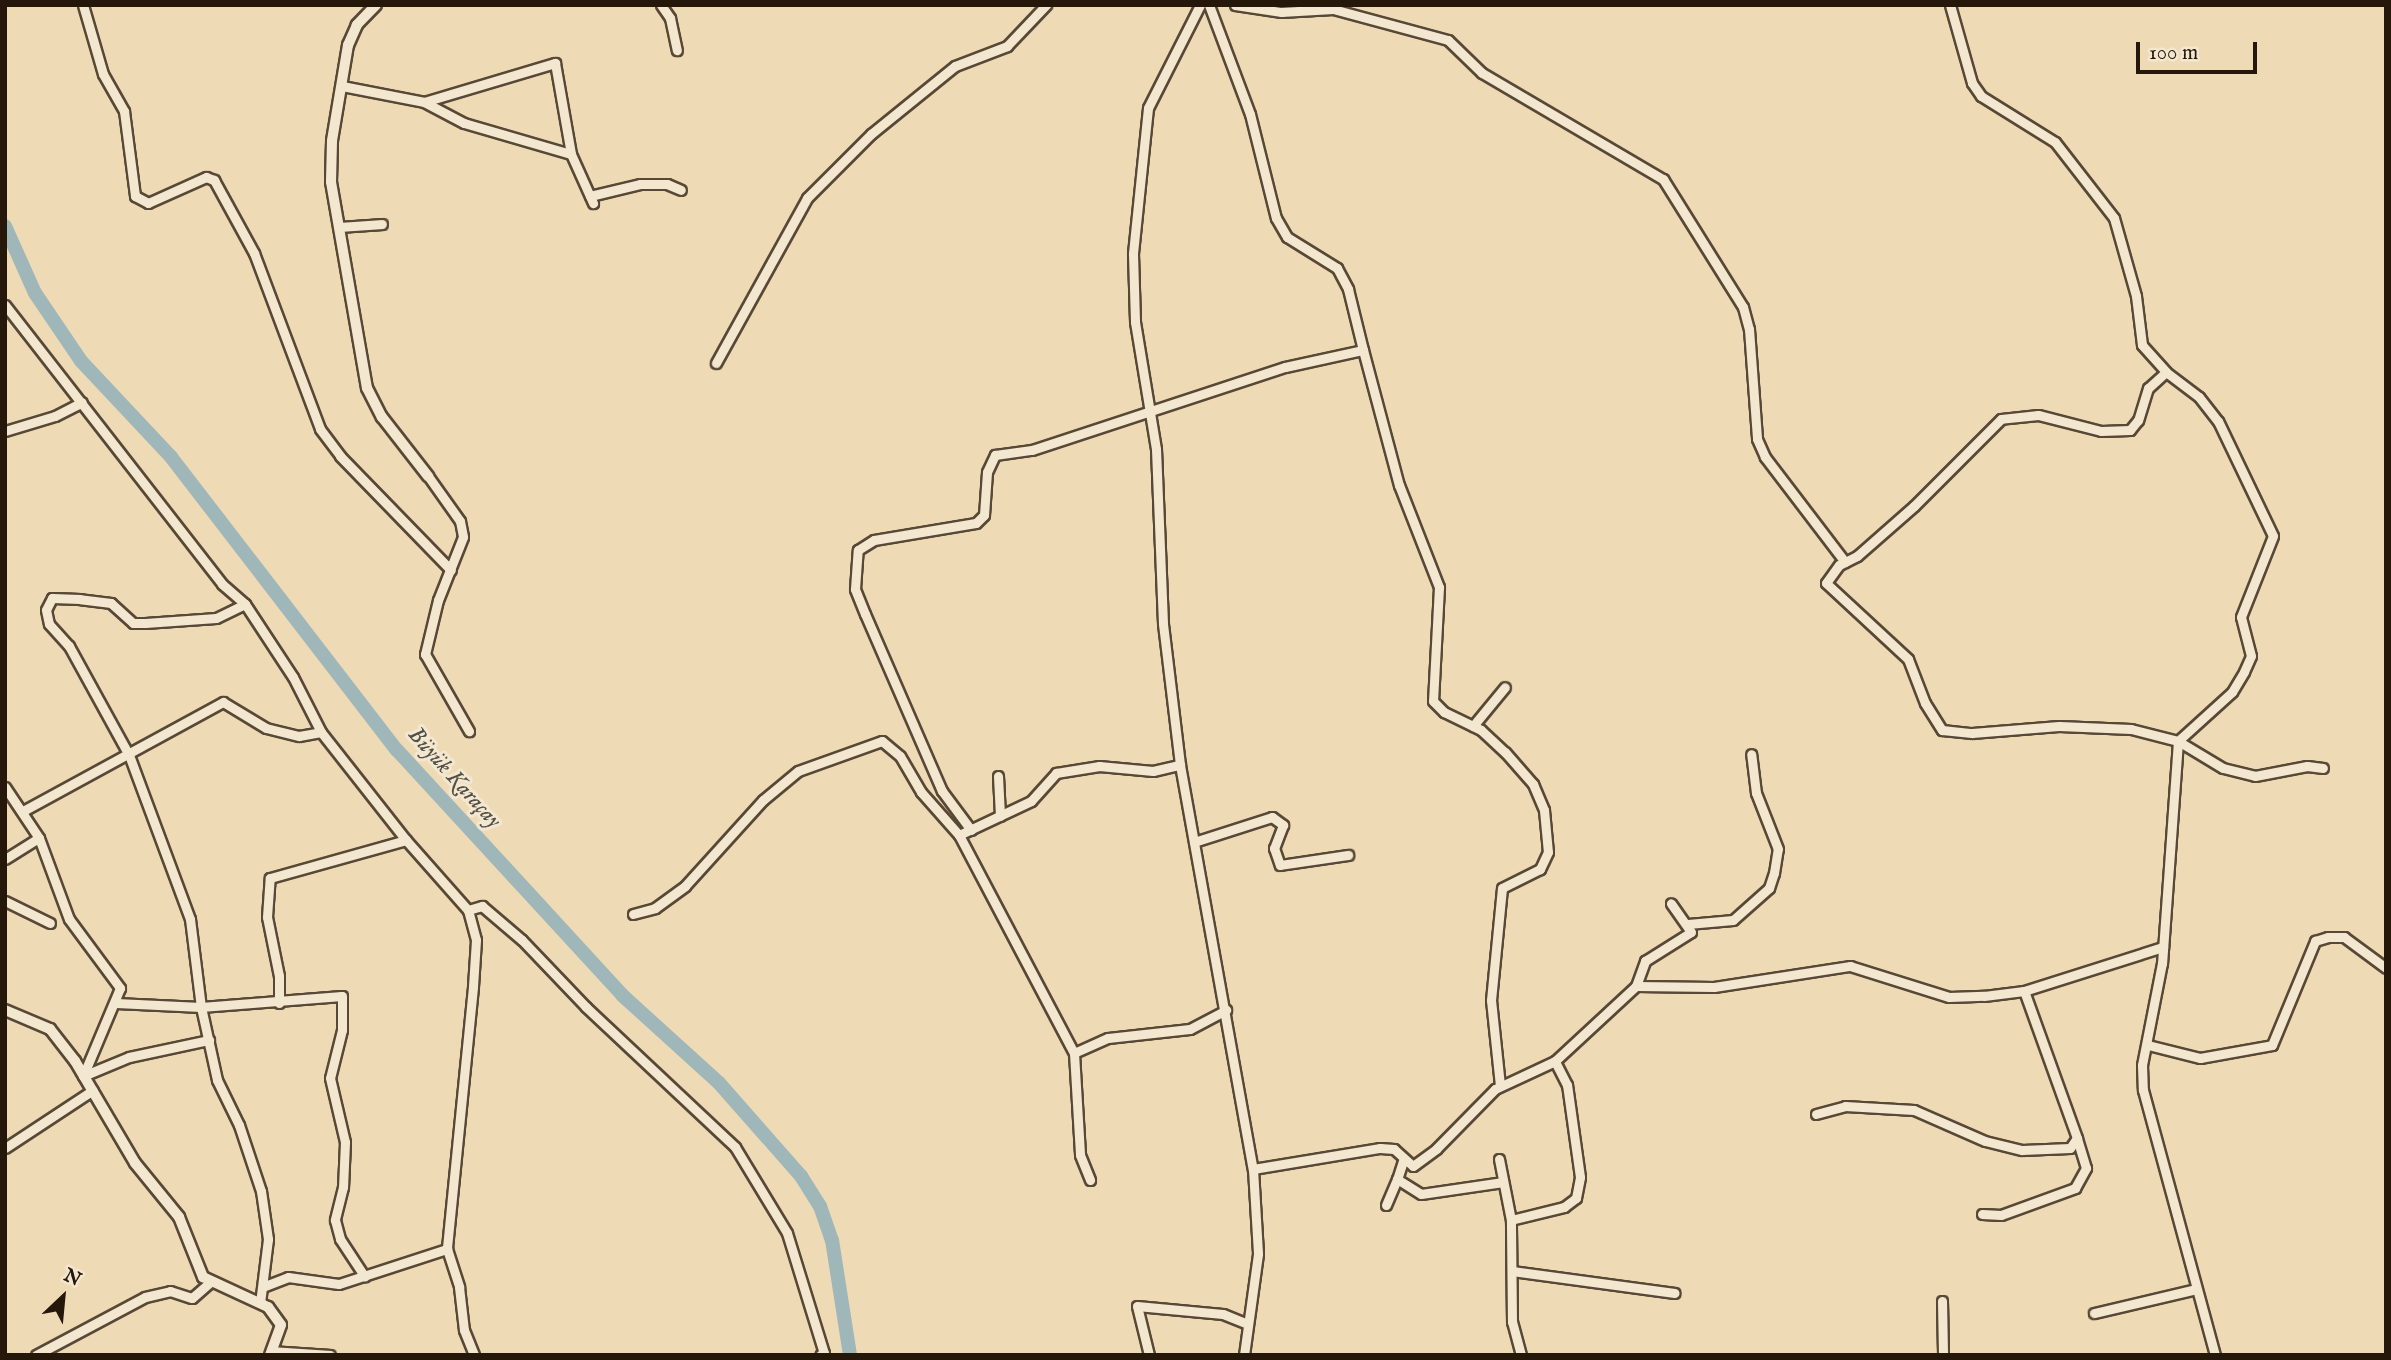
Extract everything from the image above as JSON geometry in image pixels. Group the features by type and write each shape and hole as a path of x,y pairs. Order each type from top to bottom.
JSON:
{"street":[{"path":"83,5 103,74 124,111 135,196 148,203 206,177 214,180 254,253 320,429 340,456 451,570"},
{"path":"376,5 357,24 348,45 330,160 367,388 382,417 460,521 461,551 438,600 425,654 469,732"},
{"path":"661,5 670,18 677,50"},
{"path":"716,363 807,198 899,111 955,66 1007,46 1046,5"},
{"path":"1200,5 1148,108 1133,254 1135,322 1152,411 1163,624 1180,765 1253,1169 1258,1254 1244,1355"},
{"path":"1209,5 1250,114 1276,218 1287,237 1337,268 1348,289 1399,485 1439,587 1433,701 1473,726 1505,752 1534,784 1549,839 1540,869 1502,888 1491,1000 1500,1086"},
{"path":"1235,5 1281,12 1333,9 1448,40 1482,73 1663,180 1743,307 1749,329 1757,439 1765,457 1845,562"},
{"path":"1950,5 1972,83 1981,96 2055,142 2114,218 2136,296 2141,345 2166,372 2199,397 2218,421 2273,536 2241,617 2251,656 2244,672 2232,692 2178,741 2163,947 2148,1045 2142,1065 2143,1090 2175,1194 2196,1289 2215,1355"},
{"path":"424,102 555,63 571,154 592,199 640,184 667,184 681,190"},
{"path":"342,86 424,102 464,123 571,154"},
{"path":"340,227 382,225"},
{"path":"5,305 222,584 244,604 293,677 321,732 406,841 468,910 475,952 447,1249 459,1287 464,1330 474,1355"},
{"path":"971,830 942,791 865,614 855,589 858,550 874,540 976,523 984,515 987,472 995,455 1032,450 1285,367 1363,350"},
{"path":"2166,372 2148,387 2138,420 2130,430 2101,431 2038,415 2001,419 1914,506 1845,562 1826,583 1908,659 1925,703 1942,730 1972,733 2059,726 2132,729 2178,741 2223,768 2255,776 2307,766 2323,768"},
{"path":"5,430 45,420 82,402"},
{"path":"244,604 216,618 145,623 133,622 111,603 52,598 47,602 49,624 69,646 130,755 190,919 201,1007 217,1080 239,1125 261,1191 268,1239 265,1286 260,1303"},
{"path":"1473,726 1504,687"},
{"path":"23,811 223,702 266,728 299,736 321,732"},
{"path":"633,914 655,908 685,886 763,800 797,771 882,741 901,757 921,792 959,835 1074,1053 1080,1155 1090,1180"},
{"path":"1688,924 1733,920 1769,888 1778,849 1756,793 1751,754"},
{"path":"959,835 1031,802 1056,773 1099,766 1153,771 1180,765"},
{"path":"998,776 1000,816"},
{"path":"5,787 39,838 69,919 120,988 116,1003 83,1076"},
{"path":"1194,842 1272,817 1283,825 1274,848 1280,865 1348,855"},
{"path":"5,859 39,838"},
{"path":"279,1003 279,976 267,917 270,878 406,841"},
{"path":"5,901 50,923"},
{"path":"1253,1169 1380,1148 1394,1149 1403,1161 1412,1166 1436,1149 1500,1086 1555,1061 1636,986 1644,961 1691,932 1671,903"},
{"path":"468,910 482,906 522,940 586,1007 735,1147 787,1233 824,1353 820,1355"},
{"path":"2148,1045 2200,1058 2272,1045 2315,942 2328,937 2344,937 2386,968"},
{"path":"1636,986 1714,987 1850,965 1949,997 2024,991 2163,947"},
{"path":"1982,1214 2001,1214 2075,1188 2086,1168 2024,991"},
{"path":"116,1003 201,1007 342,996 345,1006 331,1078 345,1142 343,1187 335,1220 340,1239 365,1278"},
{"path":"5,1010 50,1029 93,1090 135,1163 179,1217 209,1283 260,1303 281,1325 271,1353 330,1355"},
{"path":"1074,1053 1108,1038 1190,1028 1226,1010"},
{"path":"83,1076 128,1057 209,1040"},
{"path":"1511,1220 1564,1207 1576,1198 1580,1177 1574,1117 1567,1085 1555,1061"},
{"path":"5,1148 93,1090"},
{"path":"1815,1114 1845,1106 1914,1110 1985,1141 2022,1150 2070,1148 2077,1138"},
{"path":"1499,1159 1511,1220 1512,1322 1521,1355"},
{"path":"1386,1205 1403,1161"},
{"path":"1397,1178 1421,1194 1503,1182"},
{"path":"265,1286 288,1277 339,1284 365,1278 447,1249"},
{"path":"1512,1271 1675,1293"},
{"path":"36,1355 145,1297 170,1291 192,1298 209,1283"},
{"path":"2094,1313 2196,1289"},
{"path":"1942,1301 1943,1355"},
{"path":"1149,1355 1138,1306 1223,1314 1248,1324"}],"waterway":[{"name":"Büyük Karaçay","path":"5,226 35,293 81,361 171,457 397,750 622,995 719,1083 801,1176 820,1206 832,1240 850,1355"}]}
